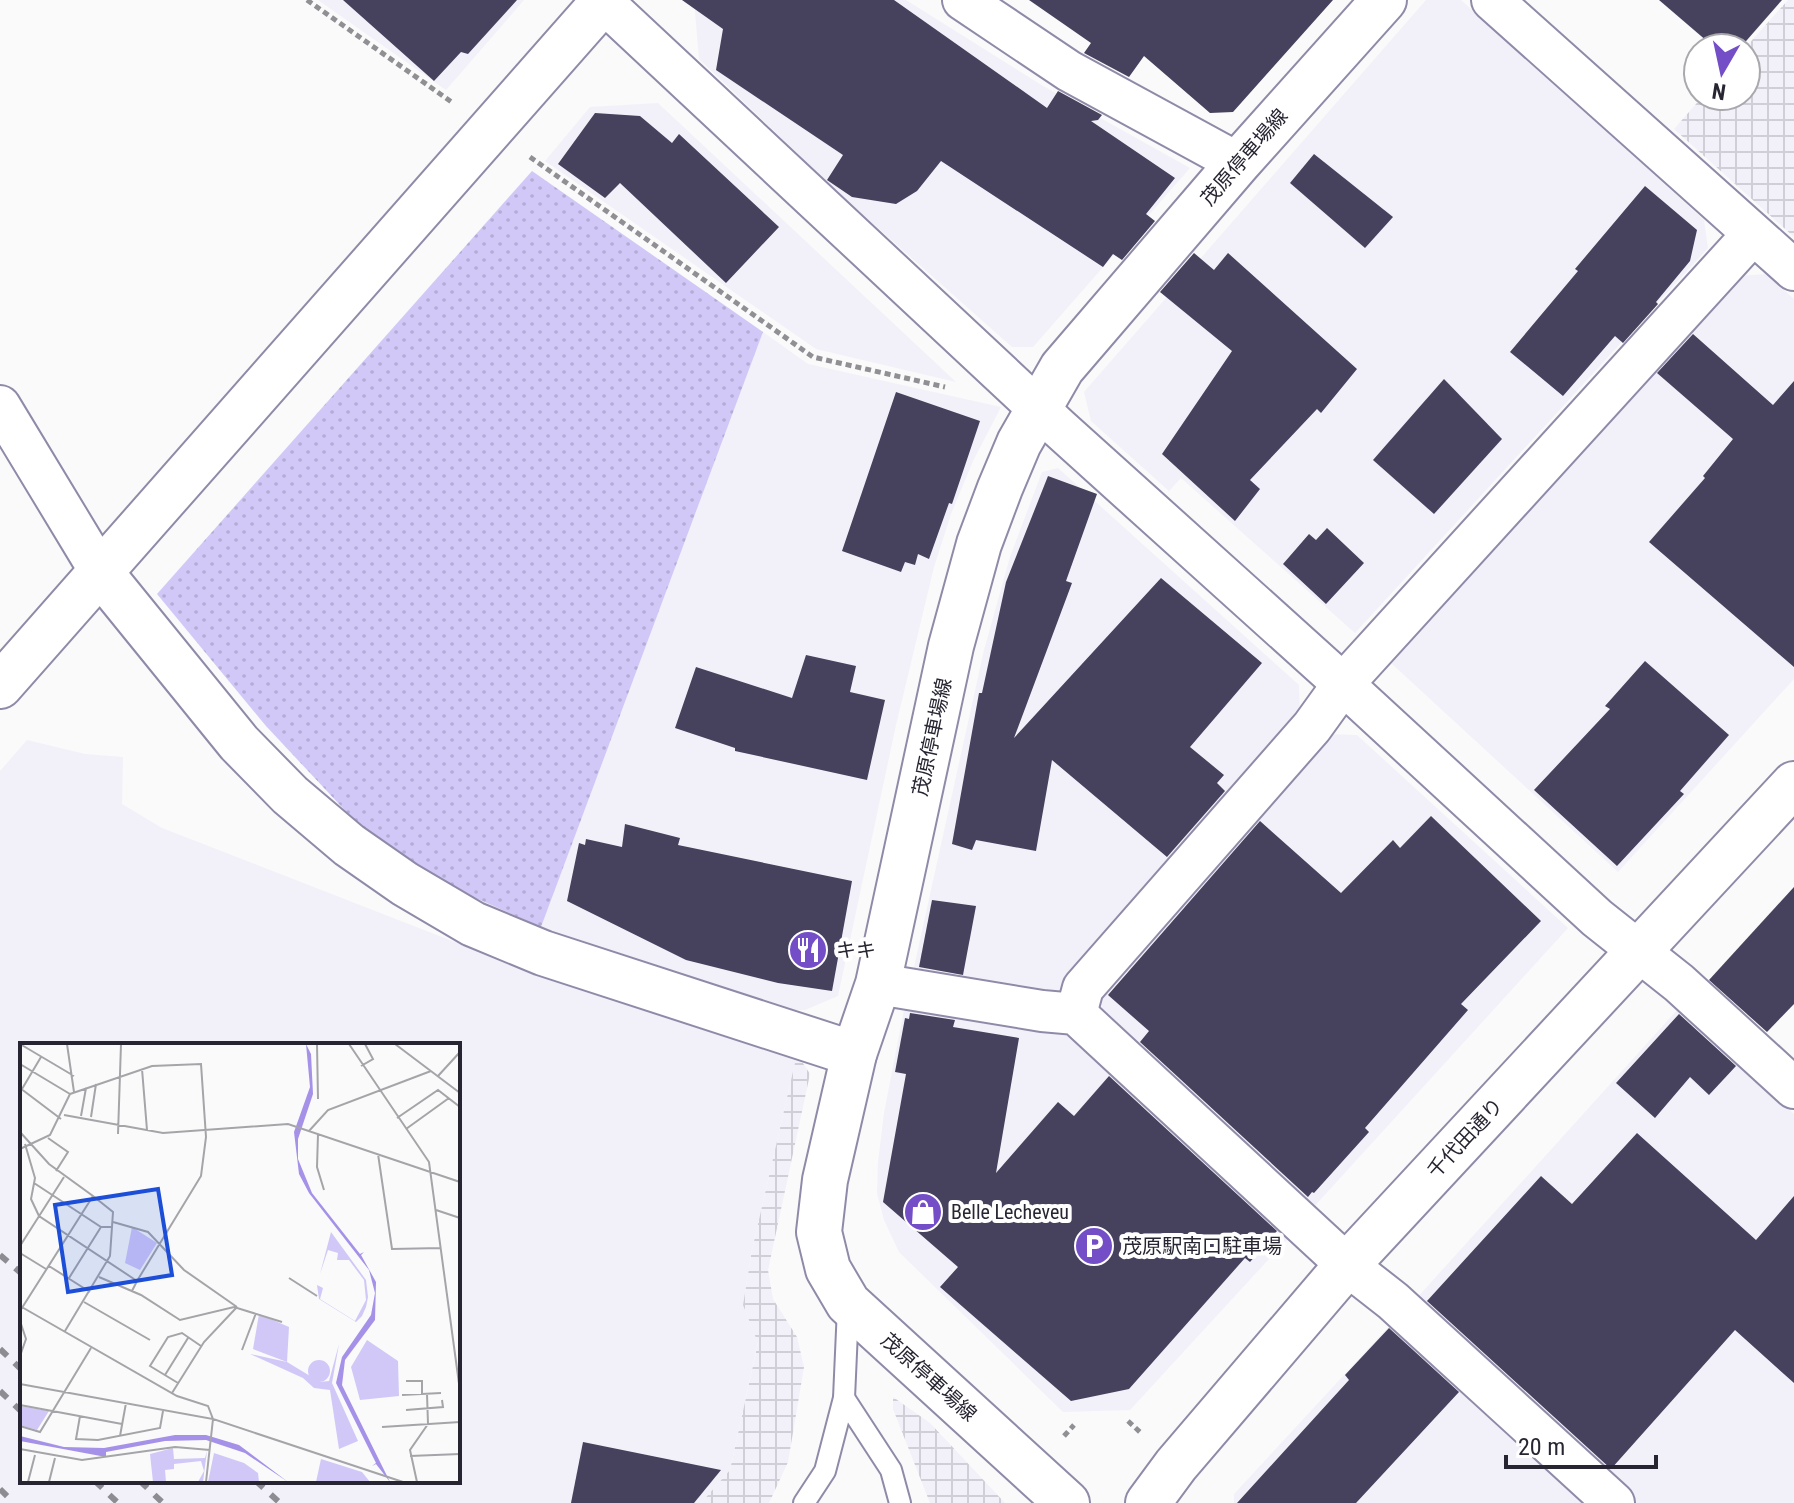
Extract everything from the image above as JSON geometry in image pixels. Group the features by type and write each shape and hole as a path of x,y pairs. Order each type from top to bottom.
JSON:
{"street":[{"path":"963,0 1069,71 1238,163"},
{"name":"茂原停車場線","path":"1067,1503 848,1303 828,1269 819,1232 825,1180 854,1054 878,984 951,646 979,544 1019,443 1062,368 1238,163 1384,0"},
{"path":"1492,0 1794,270"},
{"path":"0,686 604,1 1059,428 1597,918 1679,983 1794,1088"},
{"path":"1076,1014 1083,988 1312,727 1343,684 1753,234"},
{"path":"0,406 101,573 239,743 290,795 349,845 405,884 473,924 543,953 854,1054"},
{"name":"千代田通り","path":"1148,1503 1176,1465 1347,1265 1794,784"},
{"path":"878,984 1076,1014 1347,1265 1393,1301 1614,1503"}],"lane":[{"path":"804,1503 825,1471 844,1398 848,1303"},
{"path":"844,1398 891,1470 900,1503"}],"path":[{"path":"307,0 463,110"},
{"path":"528,156 813,357 958,390"}],"shaded area":[{"path":"318,0 524,0 446,90"},
{"path":"694,0 906,0 1043,86 1190,168 1033,347 1012,347 844,198 699,59"},
{"path":"1426,0 1461,0 1704,220 1708,248 1355,633 1181,478 1169,491 1091,421 1084,392"},
{"path":"1788,0 1794,0 1794,237 1674,129 1689,112 1762,112 1762,32 1759,32"},
{"path":"658,103 956,382 816,349 545,161 590,107"},
{"path":"532,171 763,332 541,927 446,885 354,820 266,726 157,594"},
{"path":"1766,274 1794,299 1794,679 1618,872 1391,663 1740,276"},
{"path":"763,332 808,364 1001,407 973,461 934,567 896,725 838,996 805,1010 791,1010 541,927"},
{"path":"1058,468 1299,685 1300,718 1063,988 1041,997 912,976 984,650 1010,557 1042,472"},
{"path":"1324,734 1357,735 1568,928 1311,1210 1105,1021 1098,990"},
{"path":"27,740 85,754 123,757 122,804 162,828 519,967 797,1054 752,1250 743,1305 758,1342 730,1470 701,1503 0,1503 0,771"},
{"path":"905,1005 1069,1032 1291,1235 1130,1410 1063,1412 899,1252 884,1220 877,1193 884,1113"},
{"path":"1678,1009 1794,1114 1794,1503 1636,1503 1415,1300"},
{"path":"797,1054 810,1074 768,1270 773,1299 797,1337 804,1367 788,1462 769,1503 701,1503 730,1470 758,1343 743,1305 752,1250"},
{"path":"1393,1322 1592,1503 1234,1503 1234,1494"},
{"path":"893,1397 930,1423 1005,1503 930,1503 893,1409"}],"building":[{"path":"343,0 517,0 468,54 461,52 434,81"},
{"path":"682,0 894,0 1047,108 1058,91 1102,115 1098,120 1091,121 1175,178 1146,214 1155,221 1122,260 1113,254 1103,267 941,161 917,191 896,204 852,197 827,180 843,155 716,70 723,29"},
{"path":"1029,0 1333,0 1233,112 1210,113 1144,56 1129,77 1084,53 1091,43"},
{"path":"1659,0 1782,0 1754,32 1696,32"},
{"path":"595,113 640,116 672,143 679,134 779,227 726,283 620,183 605,198 558,164"},
{"path":"1314,154 1393,217 1365,248 1290,183"},
{"path":"1645,186 1697,230 1690,261 1656,302 1658,304 1623,343 1615,336 1563,396 1510,352"},
{"path":"1194,253 1214,270 1228,253 1357,369 1321,413 1317,409 1250,480 1260,489 1235,521 1162,454 1232,351 1160,292"},
{"path":"1693,334 1773,405 1794,381 1794,667 1649,542 1705,478 1703,476 1733,439 1657,373"},
{"path":"1444,379 1502,439 1434,514 1373,460"},
{"path":"896,392 980,421 952,504 949,503 929,559 918,554 915,565 905,562 901,572 842,551"},
{"path":"1048,476 1097,494 1066,581 1072,583 1014,738 1161,578 1262,663 1190,747 1224,775 1217,783 1225,791 1167,857 1052,760 1036,851 976,840 972,850 952,844 979,693 982,693 1006,582"},
{"path":"1327,528 1364,563 1326,604 1283,564 1309,534 1316,540"},
{"path":"806,655 856,666 850,692 885,700 867,780 735,751 735,748 675,728 696,667 792,698"},
{"path":"1645,661 1729,735 1680,791 1684,794 1617,866 1534,790 1610,709 1605,706"},
{"path":"1431,816 1541,921 1461,1004 1468,1010 1365,1128 1369,1132 1308,1197 1140,1042 1149,1031 1108,995 1260,821 1341,893 1393,840 1400,848"},
{"path":"625,824 680,838 678,845 852,881 832,991 778,983 686,960 567,901 579,843 585,845 586,839 622,847"},
{"path":"1794,887 1794,1004 1767,1032 1709,980"},
{"path":"932,900 976,906 963,975 919,967"},
{"name":"茂原駅南口駐車場","path":"910,1013 955,1020 953,1027 1019,1038 996,1173 1058,1102 1074,1116 1109,1076 1277,1231 1250,1262 1245,1258 1129,1389 1071,1401 940,1287 958,1267 883,1202 906,1074 895,1072 905,1018 909,1019"},
{"path":"1679,1014 1736,1066 1709,1095 1690,1077 1655,1118 1616,1083"},
{"path":"1637,1133 1756,1240 1794,1196 1794,1383 1735,1330 1611,1469 1427,1301 1541,1176 1572,1204"},
{"path":"1389,1328 1459,1392 1356,1503 1237,1503 1349,1380 1345,1375"},
{"path":"583,1442 721,1470 694,1503 571,1503"}],"railway":[{"path":"0,1255 20,1272"},
{"path":"0,1349 20,1368"},
{"path":"0,1391 20,1410"},
{"path":"97,1483 118,1503"},
{"path":"142,1483 163,1503"},
{"path":"258,1483 280,1503"},
{"path":"0,1489 14,1503"}],"place":[{"name":"キキ","path":"808,950"},
{"name":"Belle Lecheveu","path":"923,1212"},
{"name":"茂原駅南口駐車場","path":"1094,1246"}]}
